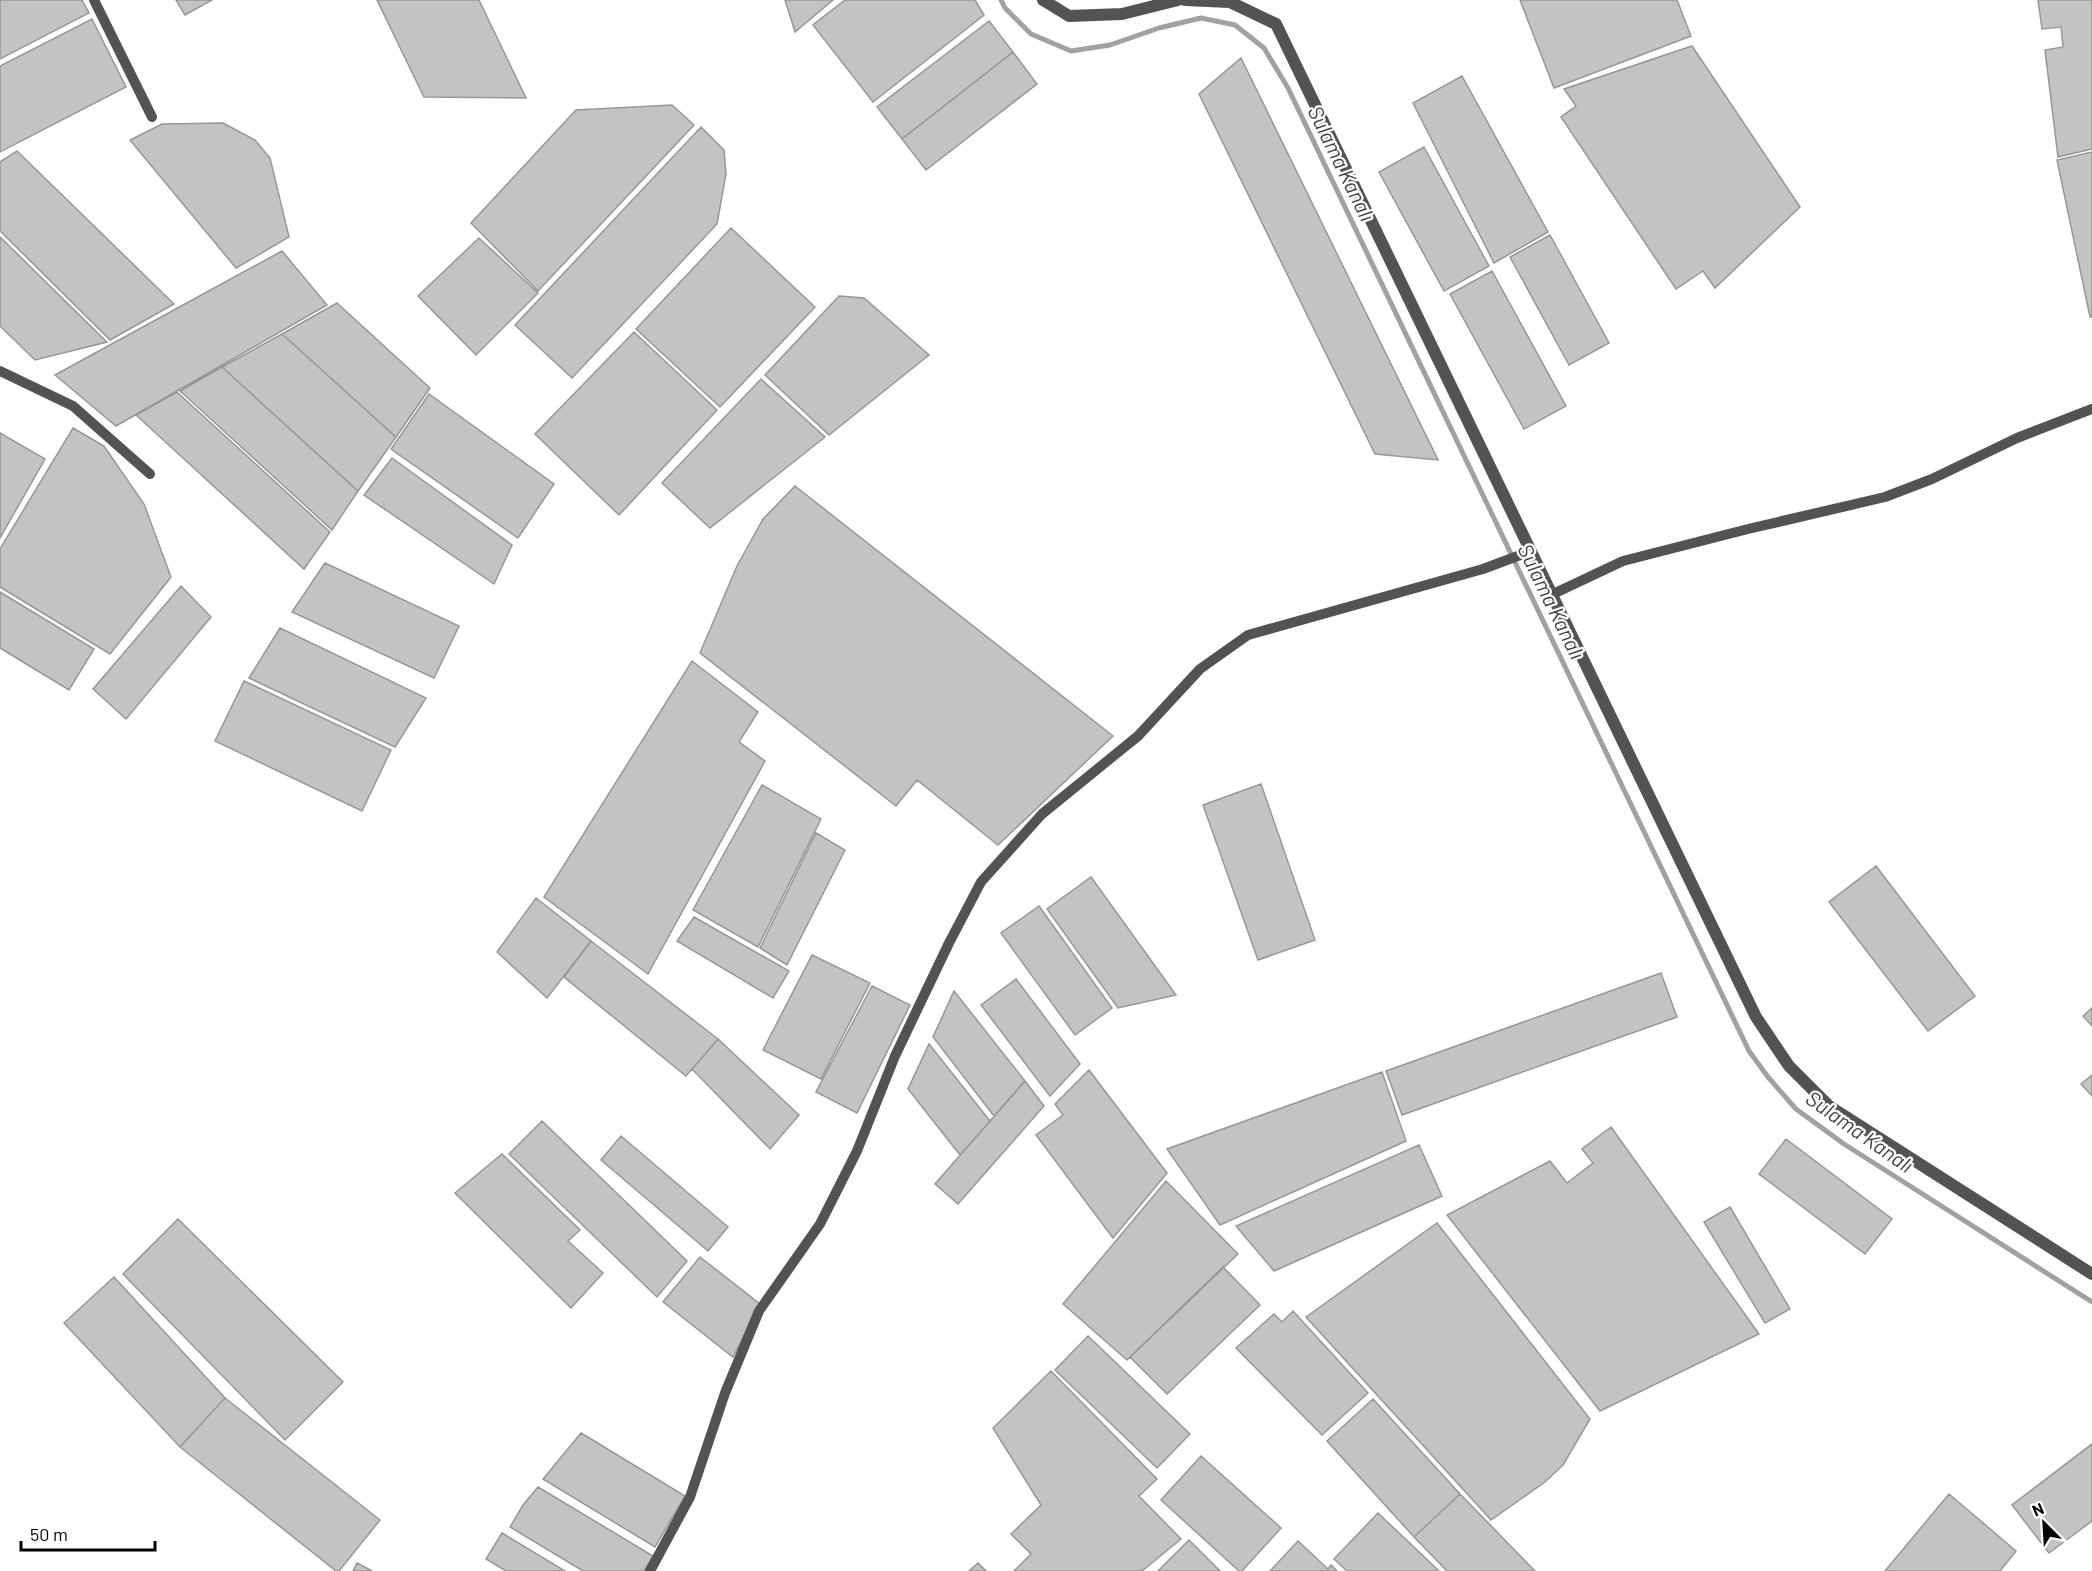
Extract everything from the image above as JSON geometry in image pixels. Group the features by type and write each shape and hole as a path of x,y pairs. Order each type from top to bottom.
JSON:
{"street":[{"path":"1043,0 1069,16 1122,14 1178,0"},
{"path":"1185,0 1230,2 1276,24 1756,1017 1789,1066 1829,1106 2092,1274"}],"lane":[{"path":"94,0 152,117"},
{"path":"0,371 73,406 150,474"},
{"path":"1552,594 1623,561 1748,528 1885,497 1932,479 2017,438 2092,409"},
{"path":"650,1571 690,1497 725,1393 759,1311 820,1224 857,1151 895,1056 981,882 1042,814 1138,736 1200,669 1248,635 1483,568 1531,551"}],"building":[{"path":"0,0 82,0 89,13 0,59"},
{"path":"176,0 212,0 185,15"},
{"path":"377,0 479,0 526,98 424,97"},
{"path":"785,0 833,0 795,32"},
{"path":"845,0 975,0 984,15 873,102 813,25"},
{"path":"1520,0 1677,0 1691,36 1554,88"},
{"path":"2038,0 2092,0 2092,149 2058,157 2045,50 2063,47 2061,27 2042,29"},
{"path":"92,19 126,87 0,152 0,66"},
{"path":"989,21 1013,52 902,139 877,107"},
{"path":"1692,46 1800,207 1715,288 1703,271 1676,289 1561,117 1576,106 1564,89"},
{"path":"1013,52 1037,84 926,170 902,139"},
{"path":"1241,58 1438,460 1375,454 1199,94"},
{"path":"1462,76 1548,232 1494,263 1413,103"},
{"path":"672,105 694,125 538,291 471,223 576,110"},
{"path":"223,123 255,140 270,158 289,237 236,268 130,140 162,124"},
{"path":"701,127 724,150 726,174 717,224 572,378 515,325"},
{"path":"1424,147 1489,266 1444,291 1379,172"},
{"path":"17,151 174,304 110,340 0,231 0,162"},
{"path":"2092,152 2092,317 2090,317 2057,160"},
{"path":"731,228 815,307 720,407 636,329"},
{"path":"1550,235 1609,343 1569,365 1510,257"},
{"path":"0,237 107,342 35,360 0,326"},
{"path":"479,238 538,293 476,355 418,296"},
{"path":"282,251 327,305 116,426 55,375"},
{"path":"1492,271 1566,406 1524,429 1450,294"},
{"path":"839,296 864,298 929,355 829,435 765,375"},
{"path":"337,303 430,388 396,437 282,334"},
{"path":"634,332 717,410 619,515 535,434"},
{"path":"282,334 396,437 358,491 222,367"},
{"path":"222,367 358,491 332,530 180,391"},
{"path":"761,379 825,437 710,528 662,483"},
{"path":"177,392 330,532 304,569 136,415"},
{"path":"429,394 554,484 518,538 391,449"},
{"path":"73,428 104,446 144,504 171,577 110,654 0,587 0,549"},
{"path":"0,433 45,459 0,538"},
{"path":"392,458 512,545 494,584 364,495"},
{"path":"795,486 1113,736 998,845 917,780 896,806 700,653 737,566 763,519"},
{"path":"325,563 459,626 434,678 292,612"},
{"path":"181,586 211,617 126,719 93,689"},
{"path":"0,592 94,649 69,690 0,648"},
{"path":"280,628 426,698 395,747 249,678"},
{"path":"692,661 758,712 739,742 765,761 648,974 544,897"},
{"path":"244,681 391,750 362,811 215,741"},
{"path":"1261,784 1315,940 1258,960 1203,805"},
{"path":"762,785 821,819 758,947 693,910"},
{"path":"816,833 845,850 787,965 760,948"},
{"path":"1876,866 1975,996 1928,1031 1829,902"},
{"path":"1091,877 1176,995 1118,1008 1047,909"},
{"path":"536,898 591,941 547,998 497,952"},
{"path":"1039,906 1112,1008 1075,1035 1001,933"},
{"path":"694,917 789,971 773,998 677,941"},
{"path":"591,941 718,1039 686,1076 564,977"},
{"path":"812,955 870,983 821,1079 763,1050"},
{"path":"1661,973 1677,1017 1402,1115 1386,1071"},
{"path":"1016,979 1080,1064 1050,1096 981,1005"},
{"path":"872,986 910,1005 857,1113 816,1092"},
{"path":"954,991 1025,1081 994,1116 933,1037"},
{"path":"2092,1008 2092,1026 2083,1016"},
{"path":"718,1039 799,1115 770,1149 692,1069"},
{"path":"929,1044 990,1121 960,1155 908,1089"},
{"path":"1089,1070 1167,1173 1113,1238 1036,1135 1063,1115 1055,1104"},
{"path":"1382,1072 1406,1141 1220,1225 1167,1149"},
{"path":"2092,1075 2092,1096 2081,1084"},
{"path":"1025,1081 1044,1106 958,1204 935,1184"},
{"path":"542,1121 687,1261 657,1297 509,1154"},
{"path":"1611,1127 1759,1334 1600,1411 1447,1215 1550,1161 1567,1183 1593,1163 1582,1149"},
{"path":"621,1136 728,1227 708,1251 601,1160"},
{"path":"1786,1139 1892,1219 1865,1254 1759,1174"},
{"path":"1419,1145 1442,1196 1274,1271 1236,1226"},
{"path":"502,1154 580,1230 568,1241 603,1273 571,1308 455,1193"},
{"path":"1166,1181 1238,1254 1127,1360 1063,1304"},
{"path":"1730,1207 1790,1309 1765,1323 1704,1222"},
{"path":"178,1219 343,1382 285,1440 123,1274"},
{"path":"1437,1223 1590,1419 1563,1465 1545,1482 1491,1520 1306,1317"},
{"path":"700,1257 760,1304 733,1357 663,1302"},
{"path":"1223,1267 1260,1305 1167,1394 1130,1357"},
{"path":"114,1277 225,1398 180,1447 64,1323"},
{"path":"1293,1311 1368,1393 1322,1435 1236,1348 1274,1314 1282,1322"},
{"path":"1088,1336 1190,1434 1157,1468 1055,1370"},
{"path":"1051,1371 1157,1479 1139,1496 1181,1539 1142,1571 1014,1571 1031,1554 1011,1534 1041,1505 993,1428"},
{"path":"225,1398 380,1520 339,1571 336,1571 180,1447"},
{"path":"1373,1399 1460,1494 1414,1537 1327,1441"},
{"path":"581,1433 685,1496 655,1547 543,1479"},
{"path":"2092,1444 2092,1521 2049,1553 2012,1505"},
{"path":"1201,1456 1281,1528 1242,1571 1239,1571 1161,1500"},
{"path":"538,1487 653,1556 644,1571 583,1571 510,1527 523,1505"},
{"path":"1460,1494 1535,1571 1447,1571 1414,1537"},
{"path":"1949,1494 2016,1551 2000,1571 1885,1571"},
{"path":"1378,1513 1439,1571 1347,1571 1334,1559"},
{"path":"502,1533 565,1571 506,1571 486,1559"},
{"path":"1189,1540 1220,1571 1158,1571"},
{"path":"1298,1541 1328,1569 1331,1565 1337,1571 1270,1571"},
{"path":"357,1563 372,1571 353,1571"},
{"path":"978,1563 986,1571 969,1571"}],"waterway":[{"name":"Sulama Kanalı","path":"1001,0 1005,8 1031,34 1071,51 1110,45 1159,28 1201,18 1235,25 1264,48 1288,88 1749,1051 1796,1109 1844,1144 2092,1302"}]}
